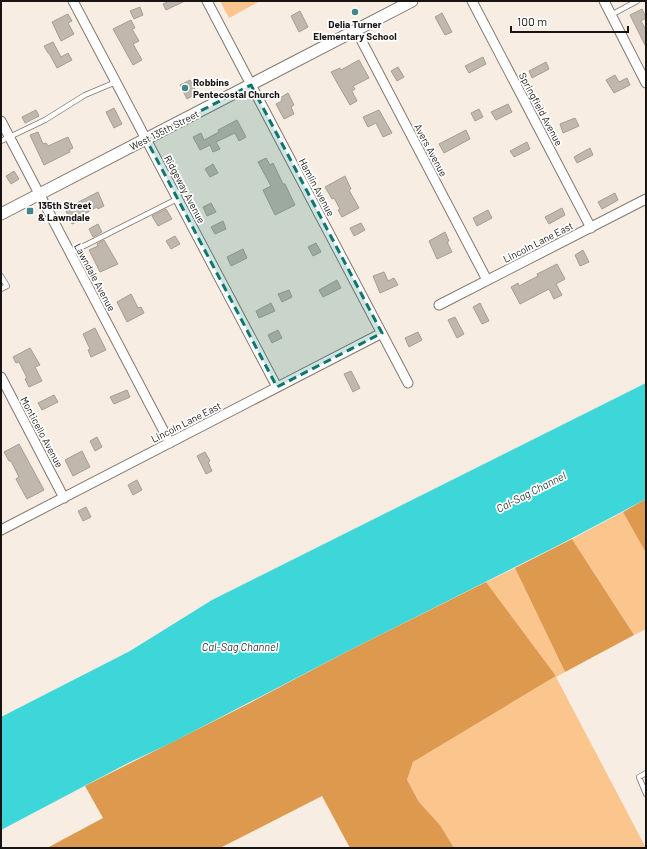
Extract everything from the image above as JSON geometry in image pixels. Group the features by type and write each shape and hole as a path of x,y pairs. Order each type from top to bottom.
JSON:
{"street":[{"name":"Ridgeway Avenue","path":"73,1 277,387"},
{"name":"Hamlin Avenue","path":"207,1 408,383"},
{"name":"West 135th Street","path":"1,214 412,1"},
{"name":"Springfield Avenue","path":"472,1 591,228"},
{"path":"604,1 646,83"},
{"name":"Avers Avenue","path":"356,30 487,280"},
{"name":"Lawndale Avenue","path":"1,121 5,139 40,194 170,443"},
{"name":"Lincoln Lane East","path":"439,305 646,199"},
{"name":"Lincoln Lane East","path":"1,530 382,333"},
{"name":"Monticello Avenue","path":"1,377 64,498"}],"lane":[{"path":"611,15 636,1"},
{"path":"5,139 39,123 90,92 116,82"},
{"path":"70,253 177,198"},
{"path":"1,276 7,286 1,289"},
{"path":"646,773 639,777 646,794"}],"highlighted area":[{"path":"251,85 382,333 277,387 146,139"}],"shaded area":[{"path":"220,1 260,1 229,18"},
{"path":"646,499 646,553 623,512"},
{"path":"623,512 646,553 646,629 634,635 572,539"},
{"path":"572,539 634,635 565,672 515,568"},
{"path":"515,568 565,672 556,677 646,848 454,848 440,825 419,802 407,780 413,762 556,676 486,582"},
{"path":"486,582 556,676 413,762 407,780 419,802 440,825 454,848 350,848 322,796 220,848 47,848 103,818 85,786"}],"water":[{"name":"Cal-Sag Channel","path":"646,383 646,499 171,743 128,763 1,830 1,717 130,651 212,600"}],"building":[{"path":"169,1 185,1 166,10 163,4"},
{"path":"140,7 143,15 134,19 130,11"},
{"path":"642,9 646,17 641,21 646,30 646,47 630,15"},
{"path":"300,11 308,27 299,32 291,16"},
{"path":"442,13 452,32 445,35 435,17"},
{"path":"68,14 72,21 68,23 74,34 61,41 52,22"},
{"path":"131,20 135,28 132,29 139,41 133,44 142,60 133,65 113,29"},
{"path":"53,42 61,57 68,53 72,60 57,68 44,46"},
{"path":"483,57 486,64 469,73 465,66"},
{"path":"359,60 369,78 353,86 355,89 352,91 357,101 350,105 331,72 340,68 341,70"},
{"path":"546,62 549,69 532,78 529,71"},
{"path":"398,67 404,77 397,81 391,71"},
{"path":"615,75 619,82 627,78 630,85 614,93 606,80"},
{"path":"190,80 197,93 187,99 180,85"},
{"path":"288,93 294,105 291,107 294,114 284,119 276,104 282,101 280,98"},
{"path":"508,104 512,112 496,120 491,112"},
{"path":"114,108 122,124 114,128 106,112"},
{"path":"479,109 483,117 475,121 471,113"},
{"path":"36,110 39,116 25,123 22,117"},
{"path":"379,110 392,133 383,137 376,123 368,127 363,117"},
{"path":"575,118 579,126 563,133 560,124"},
{"path":"237,120 246,137 239,141 235,133 216,142 220,149 213,152 210,145 200,150 193,137 201,133 204,140 219,132 218,130"},
{"path":"466,130 470,139 444,153 439,144"},
{"path":"38,132 43,144 46,143 48,146 68,137 73,148 69,150 70,152 44,165 30,135"},
{"path":"527,142 530,149 514,157 510,151"},
{"path":"590,148 593,155 577,163 574,157"},
{"path":"266,158 270,165 273,163 295,205 275,215 263,190 271,186 258,162"},
{"path":"213,164 218,173 210,177 205,169"},
{"path":"14,171 19,179 11,184 6,176"},
{"path":"345,176 351,189 349,190 359,208 342,217 338,210 340,209 334,198 332,199 325,187"},
{"path":"98,192 104,206 98,209 97,207 79,217 81,220 72,224 65,209"},
{"path":"615,193 618,200 602,209 598,202"},
{"path":"211,203 216,212 207,216 203,207"},
{"path":"562,208 565,215 549,224 545,217"},
{"path":"166,209 172,219 158,226 152,216"},
{"path":"488,210 492,218 477,226 473,218"},
{"path":"223,221 226,229 215,234 211,227"},
{"path":"361,223 365,230 354,236 350,228"},
{"path":"98,224 102,232 93,237 89,229"},
{"path":"445,232 449,241 447,242 452,252 437,259 429,241"},
{"path":"175,236 180,244 171,249 166,241"},
{"path":"104,240 118,264 100,272 89,250 98,246 97,244"},
{"path":"316,243 321,252 313,256 308,247"},
{"path":"243,249 247,258 231,266 227,257"},
{"path":"583,250 589,262 580,266 575,255"},
{"path":"557,264 565,279 556,284 562,295 554,299 549,289 520,304 511,287 518,283 519,286 538,276 537,274"},
{"path":"384,272 388,281 394,278 398,285 380,293 373,276"},
{"path":"337,280 341,288 323,297 319,290"},
{"path":"289,290 292,297 282,302 278,294"},
{"path":"131,294 138,308 141,307 144,313 127,322 117,302"},
{"path":"271,303 275,311 259,318 256,311"},
{"path":"480,303 489,321 482,324 473,307"},
{"path":"455,317 464,334 457,338 448,320"},
{"path":"95,328 106,350 91,357 88,350 90,349 83,334"},
{"path":"278,330 282,338 272,343 268,335"},
{"path":"418,332 422,340 409,347 405,338"},
{"path":"30,348 40,365 35,367 42,381 29,387 25,379 27,378 19,362 16,363 13,357"},
{"path":"351,371 360,388 353,392 344,374"},
{"path":"127,390 130,397 114,404 110,397"},
{"path":"54,395 58,402 42,410 38,403"},
{"path":"97,437 102,447 95,451 90,441"},
{"path":"19,444 44,490 27,499 16,479 19,477 11,461 9,461 4,452"},
{"path":"82,451 90,467 73,476 65,460"},
{"path":"205,452 210,461 208,462 212,471 206,474 197,456"},
{"path":"137,480 142,490 133,495 128,485"},
{"path":"86,507 91,517 83,521 78,511"}],"place":[{"name":"Delia Turner Elementary School","path":"355,12"},
{"name":"Robbins Pentecostal Church","path":"185,88"},
{"name":"135th Street & Lawndale","path":"30,211"}]}
